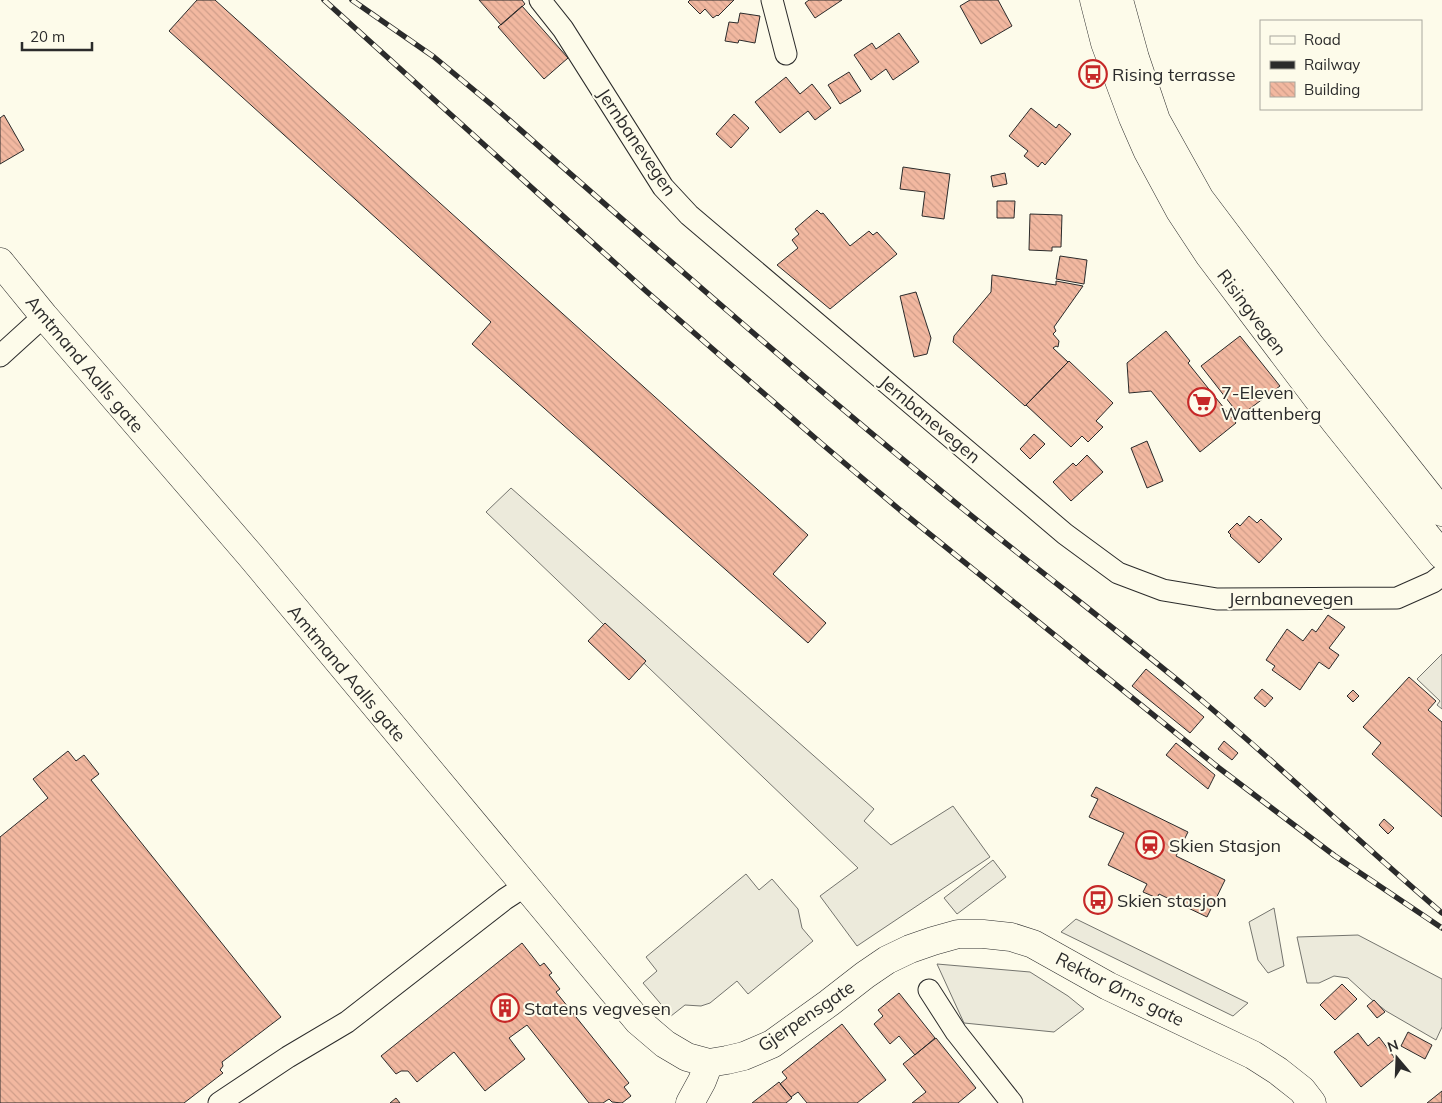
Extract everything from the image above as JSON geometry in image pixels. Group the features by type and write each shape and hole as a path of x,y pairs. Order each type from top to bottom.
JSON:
{"main road":[{"name":"Risingvegen","path":"1094,0 1105,43 1129,109 1147,150 1180,211 1210,255 1336,423 1442,555"},
{"name":"Risingvegen","path":"1119,0 1135,58 1156,120 1200,199 1310,345 1442,512"},
{"name":"Amtmand Aalls gate","path":"0,262 44,316 250,555 638,1021 666,1044 687,1057 709,1063"},
{"name":"Rektor Ørns gate","path":"910,949 933,940 958,934 1011,937 1033,944 1108,986 1253,1055 1278,1071 1302,1090 1312,1103"},
{"name":"Gjerpensgate","path":"709,1063 744,1056 772,1044 865,975 887,960 910,949"},
{"path":"690,1103 709,1063"}],"street":[{"name":"Jernbanevegen","path":"540,0 563,29 664,187 689,216 1065,534 1118,573 1163,590 1217,599 1397,598 1433,582 1442,574"},
{"path":"772,0 786,54"},
{"path":"0,356 44,316"},
{"path":"219,1103 288,1057 347,1022 505,899 525,886"},
{"path":"929,990 956,1032 1012,1103"}],"shaded area":[{"path":"511,488 874,809 864,821 891,845 953,806 990,857 857,946 820,896 858,868 486,512"},
{"path":"1442,654 1442,709 1437,705 1440,701 1417,679"},
{"path":"993,860 1006,877 957,914 944,898"},
{"path":"746,874 759,890 772,879 798,909 802,928 813,941 748,994 737,981 710,1003 701,1006 685,1005 671,1016 643,983 657,971 646,957"},
{"path":"1274,908 1284,966 1268,973 1258,960 1249,922"},
{"path":"1076,919 1248,1003 1233,1016 1061,932"},
{"path":"1358,935 1442,979 1442,1027 1436,1040 1386,1011 1348,978 1334,976 1319,983 1307,983 1297,937"},
{"path":"937,964 1030,972 1068,996 1084,1009 1054,1032 964,1023"}],"building":[{"path":"197,0 215,0 808,535 773,574 826,623 808,643 472,344 491,322 169,31"},
{"path":"479,0 522,0 525,4 501,25"},
{"path":"690,0 734,0 718,16 713,18 705,9 700,14 688,2"},
{"path":"809,0 842,0 815,18 805,3"},
{"path":"970,0 998,0 1012,26 981,44 960,6"},
{"path":"522,6 568,58 544,79 498,27"},
{"path":"740,13 760,16 755,43 739,40 738,43 725,41 729,22 738,23"},
{"path":"899,33 919,62 893,80 886,69 871,80 854,55 872,43 876,49"},
{"path":"849,72 861,91 840,104 828,85"},
{"path":"786,77 800,94 812,84 831,108 815,120 808,111 780,133 755,102"},
{"path":"1031,108 1056,128 1059,124 1071,134 1045,165 1042,162 1038,167 1024,156 1028,151 1009,136"},
{"path":"734,114 749,128 731,148 716,134"},
{"path":"4,115 24,150 0,164 0,118"},
{"path":"903,167 950,174 944,219 922,216 925,192 900,189"},
{"path":"1005,173 1007,184 993,187 991,176"},
{"path":"997,201 1015,201 1014,218 997,218"},
{"path":"817,210 821,214 823,213 850,246 869,231 873,235 877,232 897,254 830,309 777,265 798,248 792,240 799,234 795,229"},
{"path":"1030,214 1062,215 1061,247 1052,247 1052,251 1029,250"},
{"path":"1060,256 1087,260 1084,284 1056,279"},
{"path":"992,275 1056,285 1056,281 1083,286 1054,327 1056,331 1053,334 1059,341 1058,347 1053,348 1068,362 1025,406 953,342 954,336 991,292"},
{"path":"916,292 931,338 927,354 914,357 900,296"},
{"path":"1166,331 1190,361 1188,363 1236,423 1200,452 1151,391 1129,393 1127,363"},
{"path":"1240,336 1280,386 1240,416 1201,366"},
{"path":"1069,361 1113,403 1096,421 1103,427 1088,442 1082,436 1071,447 1026,405"},
{"path":"1034,434 1045,444 1030,459 1020,449"},
{"path":"1147,441 1163,481 1147,488 1131,448"},
{"path":"1087,455 1103,472 1071,501 1053,482 1073,463 1076,466"},
{"path":"1249,516 1257,523 1261,519 1282,539 1259,563 1228,532 1237,523 1240,526"},
{"path":"1328,615 1345,627 1329,648 1339,655 1329,669 1319,662 1300,690 1272,670 1275,666 1266,660 1287,629 1303,641 1312,629 1316,632"},
{"path":"605,623 646,661 629,680 588,641"},
{"path":"1146,669 1204,717 1190,733 1132,686"},
{"path":"1409,677 1436,701 1428,710 1442,722 1442,817 1372,754 1381,743 1363,727"},
{"path":"1262,689 1273,698 1265,707 1254,698"},
{"path":"1353,690 1359,696 1353,702 1347,696"},
{"path":"1224,741 1238,753 1232,760 1218,749"},
{"path":"1176,743 1215,775 1208,789 1166,755"},
{"path":"68,751 76,761 84,755 99,774 91,780 281,1017 222,1062 223,1066 220,1070 223,1073 184,1103 0,1103 0,837 48,798 33,779"},
{"name":"Skien Stasjon","path":"1096,787 1188,832 1176,856 1225,880 1207,917 1159,894 1157,898 1143,892 1147,884 1108,865 1124,833 1089,817 1098,799 1091,796"},
{"path":"1384,819 1394,828 1388,834 1379,825"},
{"name":"Statens vegvesen","path":"522,943 540,966 544,963 552,973 549,975 560,989 556,992 629,1083 624,1087 631,1096 622,1103 612,1102 609,1099 603,1103 589,1103 527,1025 509,1038 525,1059 485,1091 454,1052 417,1082 408,1071 401,1071 396,1074 381,1056"},
{"path":"1342,984 1357,999 1335,1020 1320,1005"},
{"path":"899,993 935,1038 915,1055 899,1036 890,1044 874,1024 883,1016 878,1010"},
{"path":"1374,1000 1385,1012 1377,1018 1367,1006"},
{"path":"842,1024 886,1080 857,1103 807,1103 798,1092 791,1097 780,1084 787,1078 782,1072"},
{"path":"1408,1032 1432,1045 1425,1059 1401,1046"},
{"path":"1358,1033 1368,1046 1379,1037 1395,1059 1361,1087 1334,1052"},
{"path":"936,1038 976,1088 958,1103 912,1103 926,1092 903,1064"},
{"path":"779,1082 792,1098 786,1103 752,1103"},
{"path":"1442,1091 1442,1103 1427,1103"},
{"path":"396,1098 400,1103 390,1103"}],"railway":[{"path":"324,0 646,291 900,510 1219,768 1335,856 1442,928"},
{"path":"352,0 434,57 492,105 711,297 878,439 1225,720 1442,913"}],"place":[{"name":"Rising terrasse","path":"1093,74"},
{"name":"7-Eleven Wattenberg","path":"1202,402"},
{"name":"Skien Stasjon","path":"1150,845"},
{"name":"Skien stasjon","path":"1098,900"},
{"name":"Statens vegvesen","path":"505,1008"}]}
